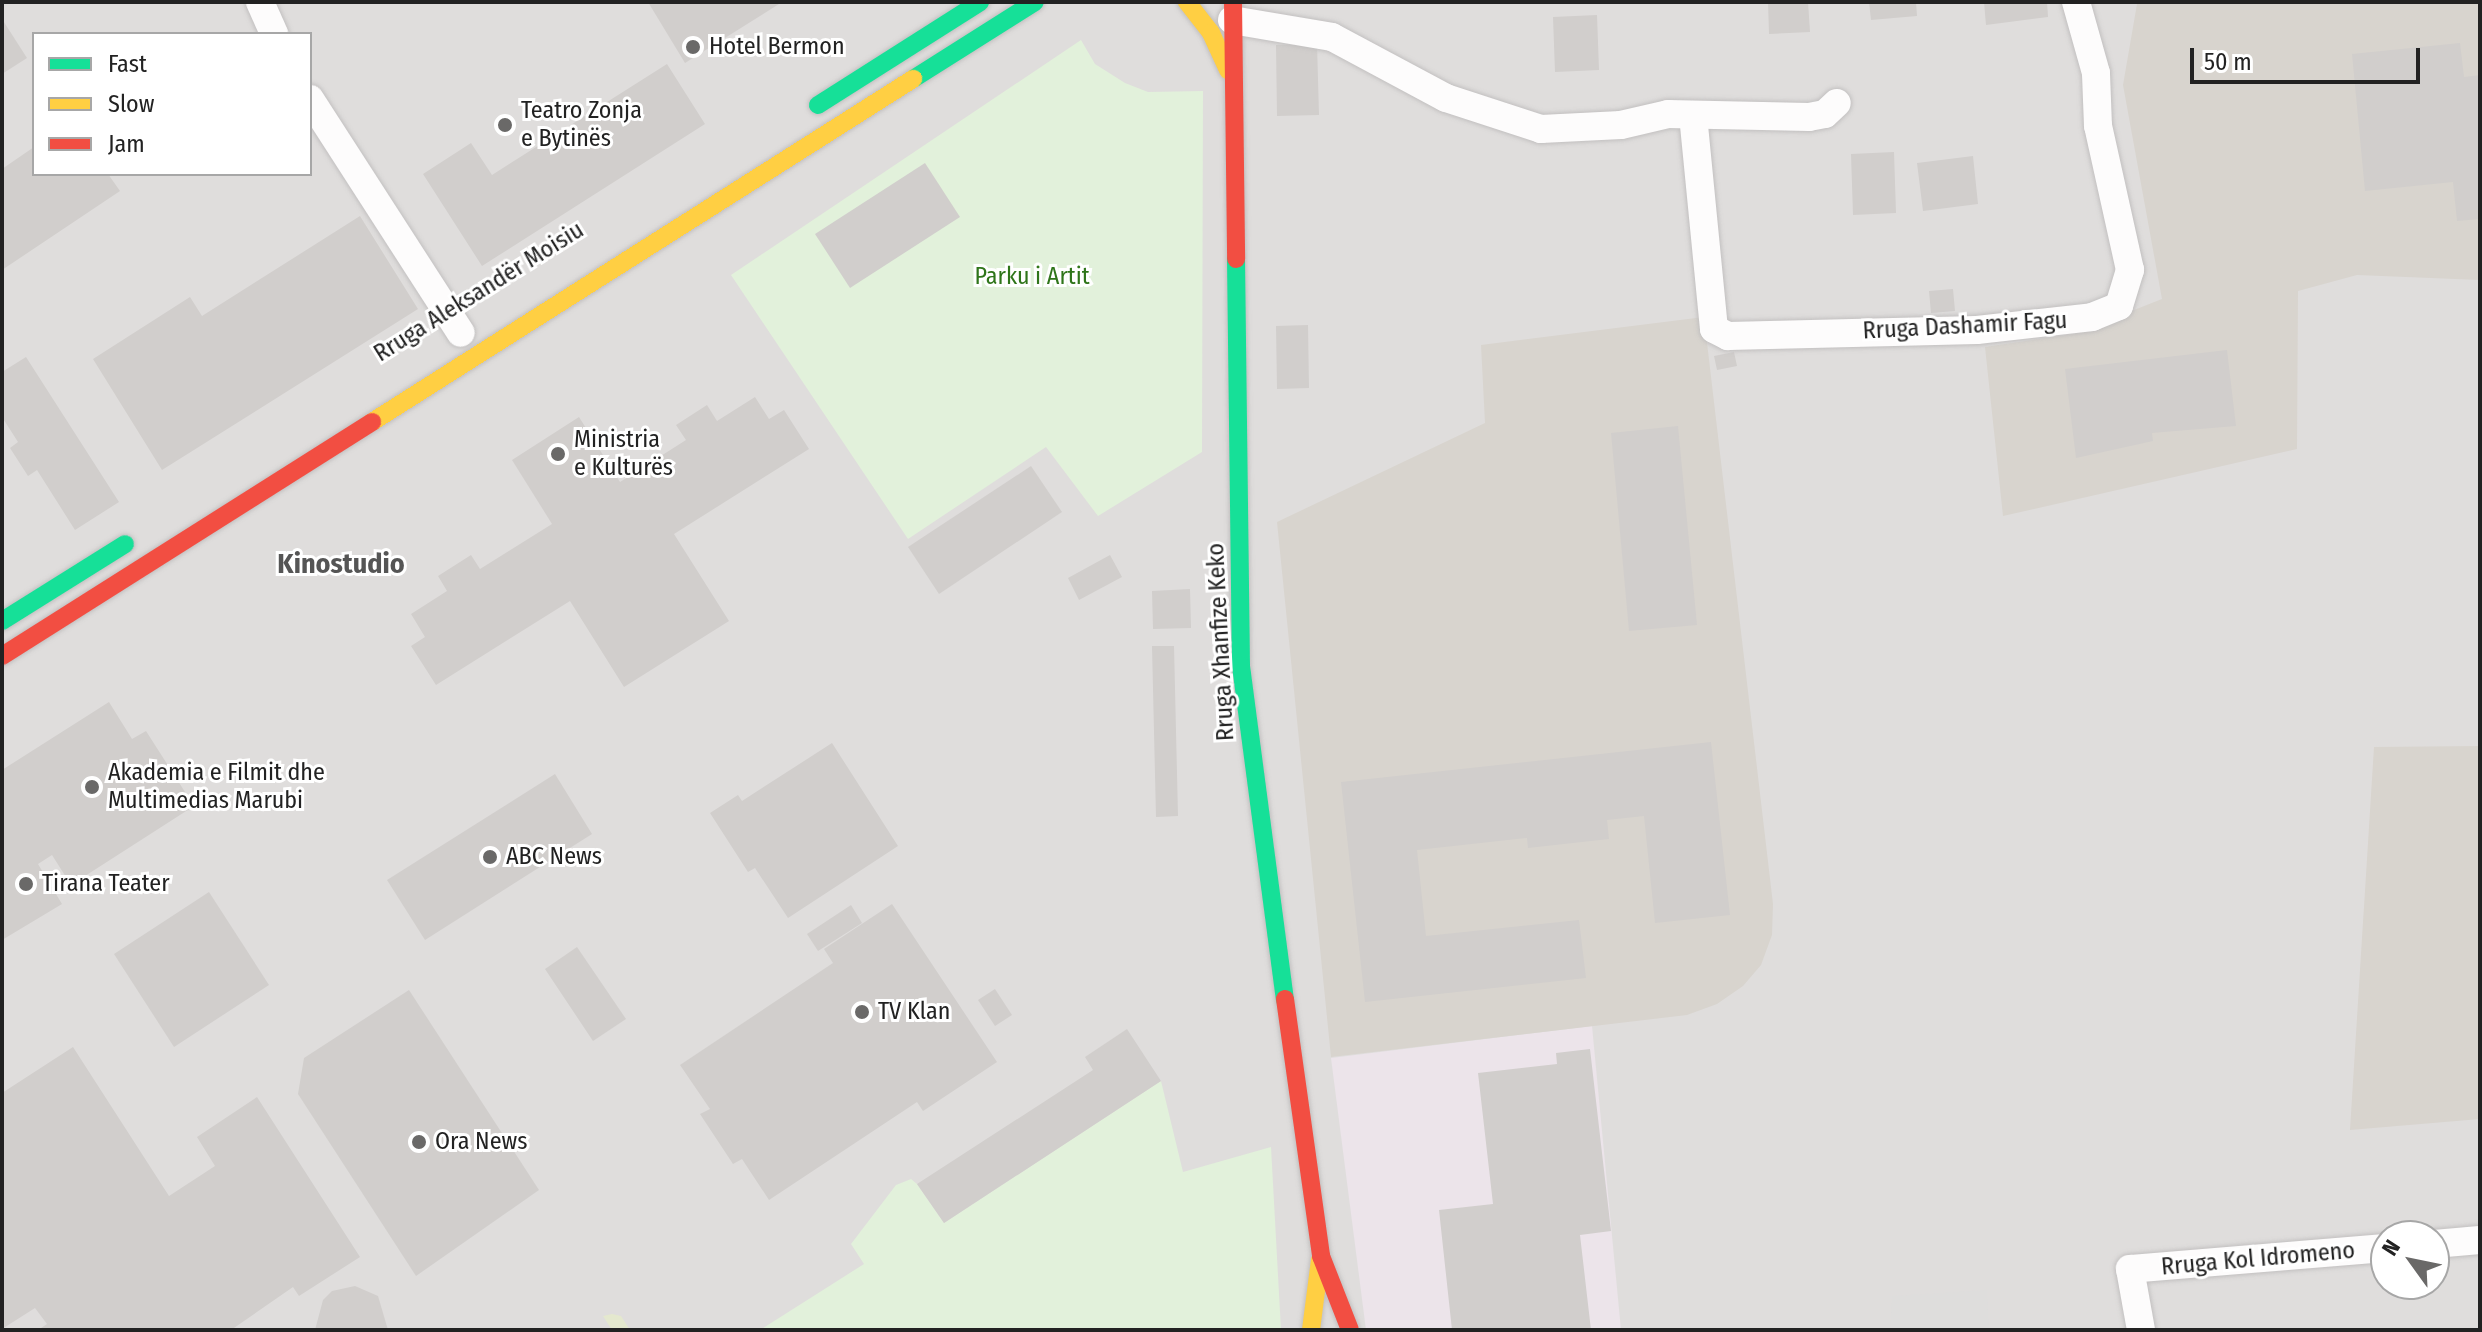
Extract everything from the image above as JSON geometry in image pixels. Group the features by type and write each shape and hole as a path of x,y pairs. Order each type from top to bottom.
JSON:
{"main road":[{"path":"806,113 980,2"},
{"path":"2,656 1035,2"},
{"path":"1187,2 1211,33 1233,82"},
{"name":"Rruga Xhanfize Keko","path":"1229,8 1233,82 1241,666 1321,1256 1350,1330"},
{"path":"2,621 140,535"},
{"name":"Rruga Xhanfize Keko","path":"1311,1330 1321,1256"}],"street":[{"path":"260,2 273,32"},
{"name":"Rruga Dashamir Fagu","path":"1693,115 1714,329 1728,336 1977,330 2092,317 2119,306 2130,270 2098,126 2096,73 2076,2"},
{"path":"1229,8 1332,37 1446,98 1541,129 1693,115 1809,117 1825,114 1837,103"},
{"path":"312,102 461,332"},
{"path":"2450,1243 2480,1240"},
{"name":"Rruga Kol Idromeno","path":"2141,1330 2130,1269 2370,1249"}],"shaded area":[{"path":"2,2 2480,2 2480,1330 2,1330"},
{"path":"2480,2 2480,280 2357,275 2298,291 2297,449 2003,516 1985,347 2073,334 2162,299 2123,85 2137,4"},
{"path":"1704,317 1773,904 1772,935 1761,965 1743,986 1717,1004 1687,1015 1331,1057 1277,522 1485,423 1481,345"},
{"path":"2480,746 2480,1119 2350,1130 2374,747"},
{"path":"1592,1026 1621,1330 1366,1330 1331,1058"},
{"path":"1987,1290 1989,1330 1890,1330 1892,1296"}],"green space":[{"name":"Parku i Artit","path":"1081,40 1095,64 1125,83 1148,92 1203,91 1202,452 1098,516 1046,447 908,539 731,275"},
{"path":"1161,1081 1183,1172 1271,1147 1281,1330 760,1330 864,1264 851,1244 896,1185 911,1179 944,1223"},
{"path":"603,1316 621,1316 630,1330 612,1330"}],"building":[{"name":"Hotel Bermon","path":"648,2 777,2 779,4 685,63"},
{"path":"1768,2 1808,2 1810,32 1769,34"},
{"path":"1869,2 1916,2 1917,16 1871,20"},
{"path":"1984,2 2047,2 2048,17 1986,25"},
{"path":"1597,15 1599,70 1555,72 1553,17"},
{"path":"2,19 27,58 2,74"},
{"path":"2460,43 2464,77 2480,75 2480,219 2457,221 2453,182 2365,191 2352,54"},
{"path":"1317,44 1319,115 1277,116 1276,45"},
{"path":"667,64 705,124 482,266 423,174 471,143 492,175"},
{"path":"32,148 32,176 109,176 120,191 2,270 2,169"},
{"path":"1894,152 1896,213 1853,215 1851,154"},
{"path":"1973,156 1978,204 1923,211 1917,163"},
{"path":"925,163 960,217 850,288 815,234"},
{"path":"360,216 418,309 162,470 93,359 190,297 202,316"},
{"path":"1953,289 1955,311 1931,313 1929,291"},
{"path":"1308,325 1309,388 1277,389 1276,326"},
{"path":"2227,350 2236,426 2152,433 2153,441 2076,458 2065,369"},
{"path":"1734,352 1737,366 1717,370 1714,356"},
{"path":"26,357 119,502 75,530 37,470 28,476 10,448 18,442 2,417 2,372"},
{"path":"755,397 769,419 784,410 809,449 674,534 729,621 624,687 570,601 436,685 411,646 425,637 411,614 447,591 438,576 471,555 480,569 552,524 512,460 579,417 620,482 686,440 676,425 707,405 717,421"},
{"path":"1678,426 1697,625 1629,631 1611,433"},
{"path":"1031,466 1062,512 939,594 908,547"},
{"path":"1110,555 1122,577 1079,600 1068,578"},
{"path":"1190,589 1191,628 1153,629 1152,591"},
{"path":"1152,646 1174,646 1178,816 1156,817"},
{"name":"Akademia e Filmit dhe Multimedias Marubi","path":"109,702 132,739 146,731 194,806 71,885 52,855 38,864 62,904 2,940 2,770"},
{"path":"1711,742 1730,915 1655,923 1644,816 1607,820 1609,839 1528,848 1527,838 1417,850 1426,936 1579,920 1586,978 1365,1002 1341,782"},
{"path":"832,743 898,846 788,918 755,868 748,872 710,813 738,795 742,801"},
{"name":"ABC News","path":"555,774 592,834 425,940 387,880"},
{"path":"209,892 269,985 174,1047 114,954"},
{"name":"TV Klan","path":"892,904 997,1062 923,1111 917,1102 769,1200 742,1159 733,1164 700,1114 710,1109 680,1065 833,963 824,949"},
{"path":"851,905 862,923 818,951 807,934"},
{"path":"577,947 626,1019 593,1041 545,969"},
{"path":"995,989 1012,1015 995,1026 978,1000"},
{"name":"Ora News","path":"409,990 539,1190 416,1276 298,1094 304,1058"},
{"path":"1127,1029 1161,1081 944,1223 917,1184 1093,1070 1085,1057"},
{"path":"73,1047 169,1196 215,1166 197,1137 257,1097 360,1257 299,1296 293,1287 231,1330 38,1330 47,1324 35,1308 2,1329 2,1093"},
{"path":"1590,1049 1611,1231 1580,1235 1591,1330 1452,1330 1439,1210 1493,1204 1478,1073 1557,1064 1556,1053"},
{"path":"355,1286 378,1296 388,1330 315,1330 323,1300 332,1291"}],"traffic: fast":[{"path":"818,105 980,2"},
{"path":"913,79 1035,2"},
{"path":"1236,259 1241,666 1285,999"},
{"path":"2,621 125,544"}],"traffic: slow":[{"path":"1187,2 1211,33 1228,70"},
{"path":"372,422 913,79"},
{"path":"1311,1330 1320,1260"}],"traffic: jam":[{"path":"1233,2 1236,259"},
{"path":"2,656 372,422"},
{"path":"1285,999 1321,1256 1350,1330"}],"place":[{"name":"Hotel Bermon","path":"693,47"},
{"name":"Teatro Zonja e Bytinës","path":"505,125"},
{"name":"Ministria e Kulturës","path":"558,454"},
{"name":"Akademia e Filmit dhe Multimedias Marubi","path":"92,787"},
{"name":"ABC News","path":"490,857"},
{"name":"Tirana Teater","path":"26,884"},
{"name":"TV Klan","path":"862,1012"},
{"name":"Ora News","path":"419,1142"}],"district":[{"name":"Kinostudio","path":"341,564"}]}
